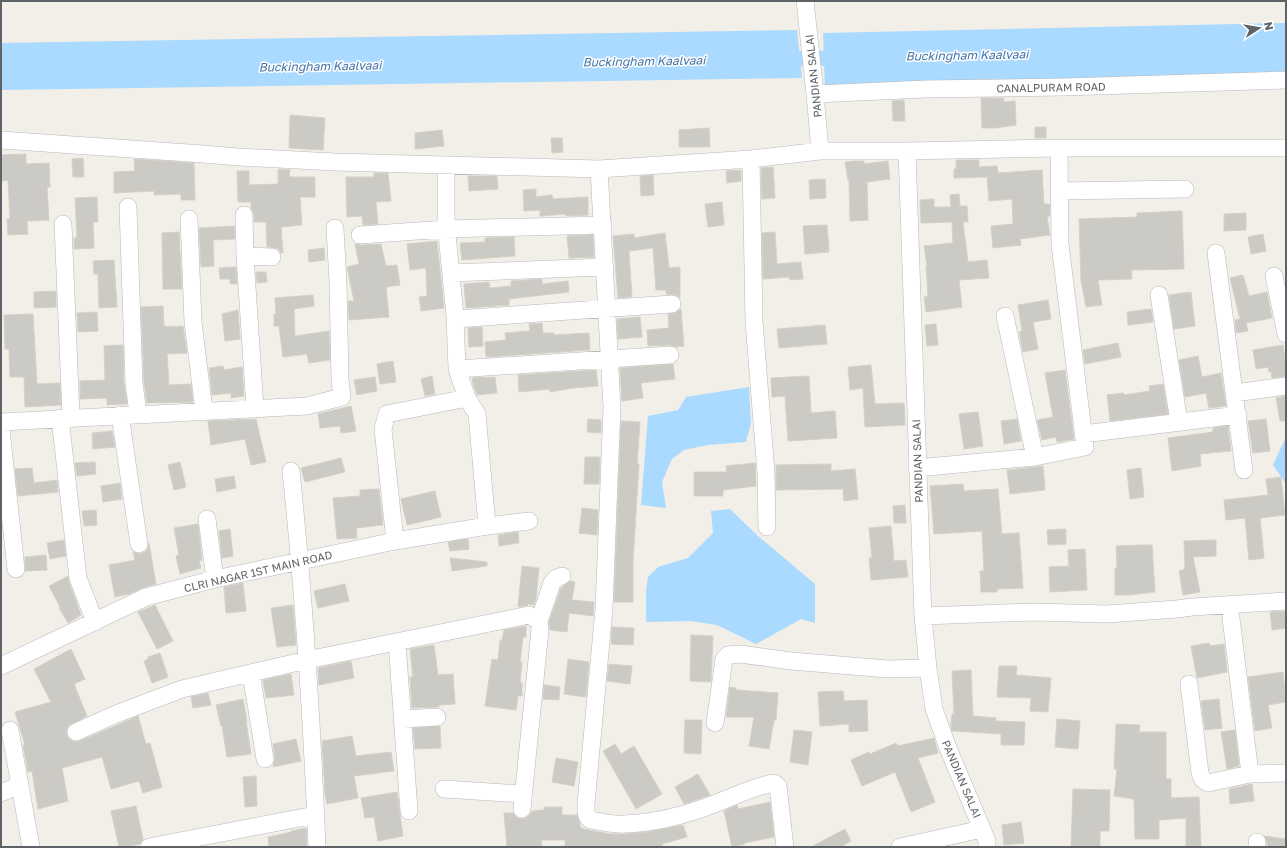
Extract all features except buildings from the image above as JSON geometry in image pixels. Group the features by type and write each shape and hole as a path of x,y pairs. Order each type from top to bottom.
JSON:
{"street":[{"name":"PANDIAN SALAI","path":"805,1 820,151"},
{"name":"CANALPURAM ROAD","path":"815,94 926,89 1064,87 1286,80"},
{"path":"1,140 238,157 446,165 460,164 599,168 751,159 820,151 1059,148 1286,148"},
{"path":"917,468 1035,457 1085,447 1060,244 1059,148"},
{"name":"PANDIAN SALAI","path":"907,151 923,616 928,668 934,709 948,748 988,841 987,847"},
{"path":"751,159 754,321 766,473 767,527"},
{"path":"446,165 446,229 455,319 457,368 467,398 477,414 487,526"},
{"path":"599,168 612,407 604,609 586,814 591,820 614,824 669,818 710,806 761,786 774,783 778,786 780,846"},
{"path":"1059,191 1185,189"},
{"path":"128,207 134,383 138,414"},
{"path":"244,214 245,256 256,409"},
{"path":"189,219 193,322 204,411"},
{"path":"63,224 65,418 78,578 95,622"},
{"path":"360,235 446,229 603,225"},
{"path":"1,422 307,406 342,398 340,380 335,228"},
{"path":"1216,253 1244,470"},
{"path":"245,256 272,258"},
{"path":"451,273 605,267"},
{"path":"1274,276 1286,334"},
{"path":"1159,295 1179,422"},
{"path":"455,319 672,304"},
{"path":"1005,316 1035,457"},
{"path":"457,368 670,355"},
{"path":"1235,393 1286,386"},
{"path":"395,541 383,428 387,414 467,398"},
{"path":"120,415 139,544"},
{"path":"1083,434 1238,415"},
{"path":"1,430 16,569"},
{"path":"291,472 300,562 307,660 316,847"},
{"path":"207,519 215,579"},
{"name":"CLRI NAGAR 1ST MAIN ROAD","path":"1,666 146,597 215,579 395,541 487,526 529,521"},
{"path":"444,789 522,801 540,630 539,621 552,584 556,578 562,576"},
{"path":"923,616 1034,612 1107,614 1286,601"},
{"path":"76,732 116,714 182,689 307,660 530,615 539,621"},
{"path":"1231,618 1250,774"},
{"path":"397,642 409,811"},
{"path":"715,723 724,659 728,655 740,654 791,661 888,669 928,668"},
{"path":"251,673 265,759"},
{"path":"1189,684 1200,773 1203,780 1208,783 1250,774 1286,773"},
{"path":"402,719 438,717"},
{"path":"10,730 31,847"},
{"path":"1,793 20,785"},
{"path":"149,847 315,815"},
{"path":"900,847 982,829"}],"water":[{"path":"1286,23 1286,79 825,91 823,33"},
{"path":"797,30 802,78 1,90 1,43"},
{"path":"749,387 751,423 746,442 708,445 684,450 672,459 662,482 666,508 641,505 648,416 678,410 686,397"},
{"path":"1286,437 1286,484 1273,465"},
{"path":"730,509 758,536 815,584 815,623 801,619 756,644 717,625 691,621 646,622 646,591 648,577 658,567 688,558 713,533 711,511"}],"waterway":[{"name":"Buckingham Kaalvaai","path":"781,59 843,58"}]}
